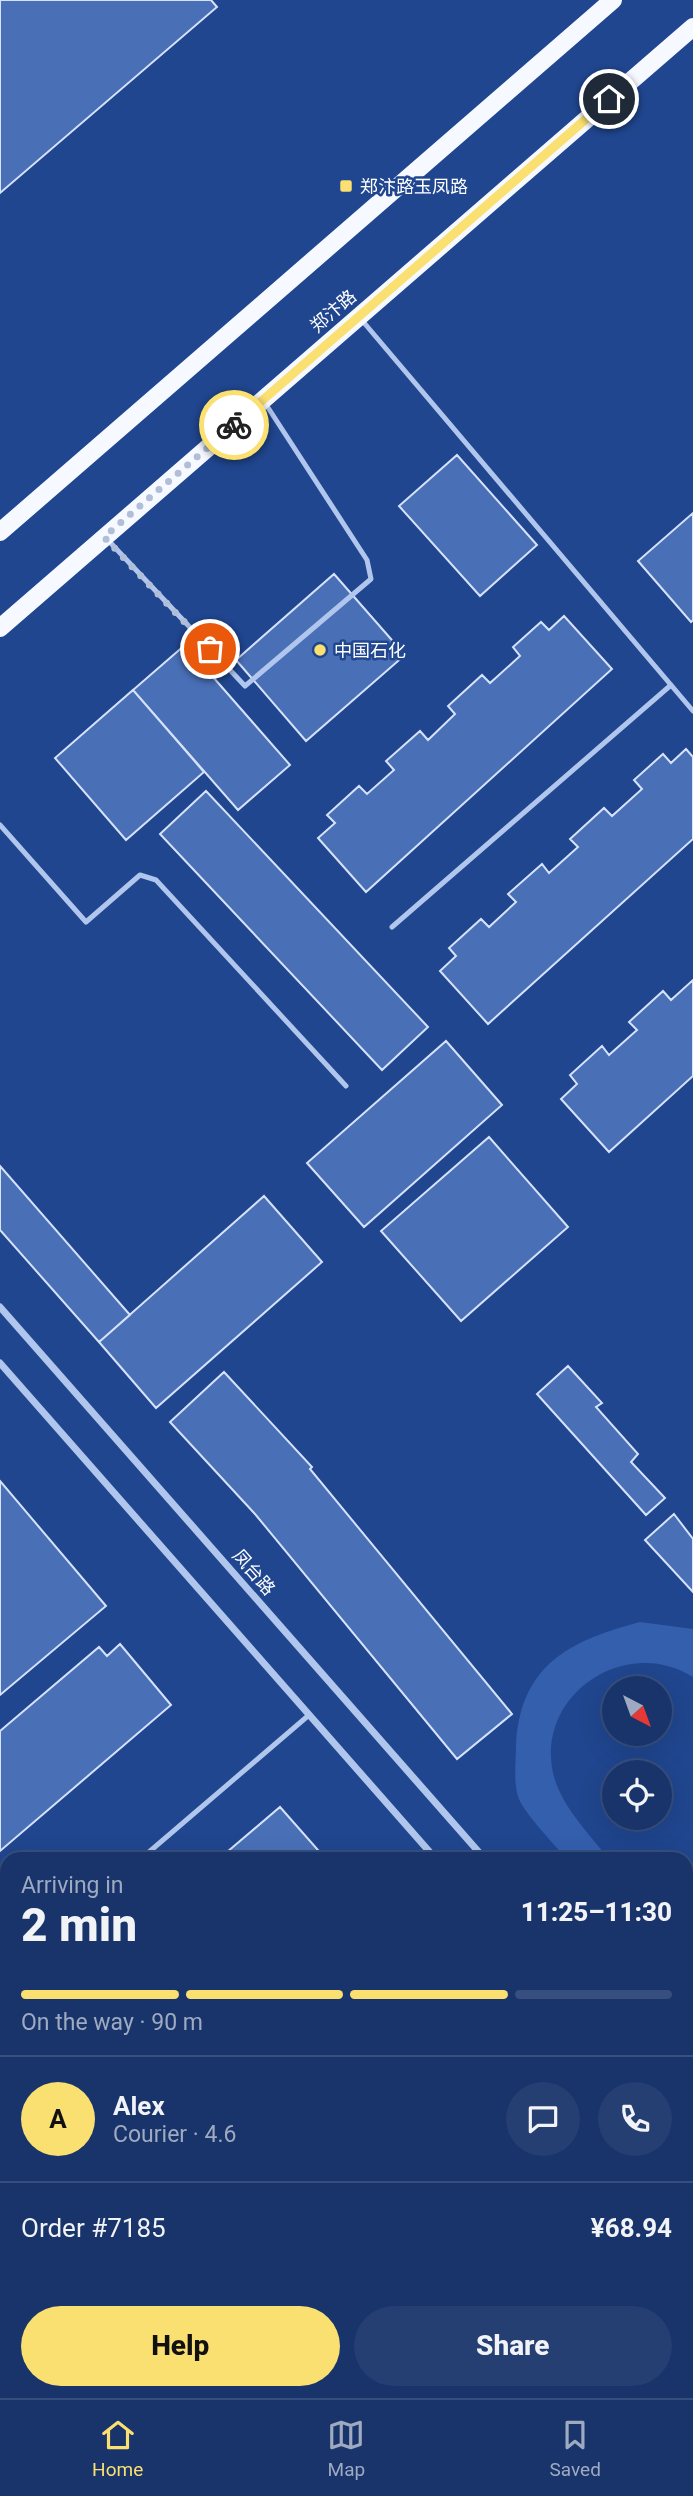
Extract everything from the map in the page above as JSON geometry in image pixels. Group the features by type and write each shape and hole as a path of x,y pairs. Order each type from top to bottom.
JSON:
{"main road":[{"path":"0,532 612,0"},
{"name":"郑汴路","path":"0,628 693,26"}],"street":[{"name":"凤台路","path":"0,1307 479,1852"},
{"path":"0,1363 430,1852"}],"lane":[{"path":"359,317 693,710"},
{"path":"104,537 245,686 371,579 366,560 263,400"},
{"path":"392,927 671,685"},
{"path":"0,825 86,922 140,875 156,880 346,1086"},
{"path":"149,1852 309,1715"}],"shaded area":[{"path":"640,1622 693,1629 693,1677 668,1666 642,1663 617,1667 594,1678 574,1694 560,1715 552,1740 552,1768 555,1781 567,1805 603,1852 561,1852 533,1821 519,1799 515,1773 520,1718 527,1695 538,1676 553,1661 571,1648 614,1629"}],"building":[{"path":"0,0 211,0 217,7 0,193"},
{"path":"457,455 537,545 480,596 399,506"},
{"path":"693,513 693,620 691,622 638,561"},
{"path":"334,574 405,655 306,741 236,660"},
{"path":"564,616 612,669 366,892 318,838 335,823 327,815 359,786 367,794 394,770 386,761 420,731 428,740 455,714 448,706 482,675 490,683 520,656 513,647 541,622 549,630"},
{"path":"185,645 290,765 238,810 133,690"},
{"path":"133,690 204,772 126,840 55,758"},
{"path":"686,749 693,757 693,839 488,1024 440,971 456,956 449,948 481,919 489,927 516,902 508,894 542,864 549,873 578,847 570,839 604,808 612,816 642,789 634,780 663,754 671,763"},
{"path":"206,791 428,1027 382,1070 160,834"},
{"path":"693,980 693,1076 609,1152 561,1099 577,1084 570,1075 602,1046 609,1055 637,1030 629,1022 663,991 671,1000"},
{"path":"446,1041 502,1105 364,1227 307,1163"},
{"path":"489,1137 568,1227 461,1321 381,1231"},
{"path":"0,1166 130,1315 99,1342 0,1230"},
{"path":"264,1196 322,1262 156,1408 99,1342"},
{"path":"568,1366 602,1403 596,1407 638,1454 631,1462 665,1498 646,1515 537,1394"},
{"path":"224,1372 312,1467 310,1469 512,1714 457,1759 255,1514 170,1422"},
{"path":"0,1481 106,1606 0,1695"},
{"path":"674,1514 693,1539 693,1592 645,1540"},
{"path":"120,1644 171,1705 0,1851 0,1731 99,1647 107,1656"},
{"path":"280,1807 320,1852 227,1852"}],"way so far":[{"path":"210,649 104,537 234,425"}],"place":[{"name":"郑汴路玉凤路","path":"346,186"},
{"name":"中国石化","path":"320,650"}],"route":[{"path":"234,425 609,99"}]}
